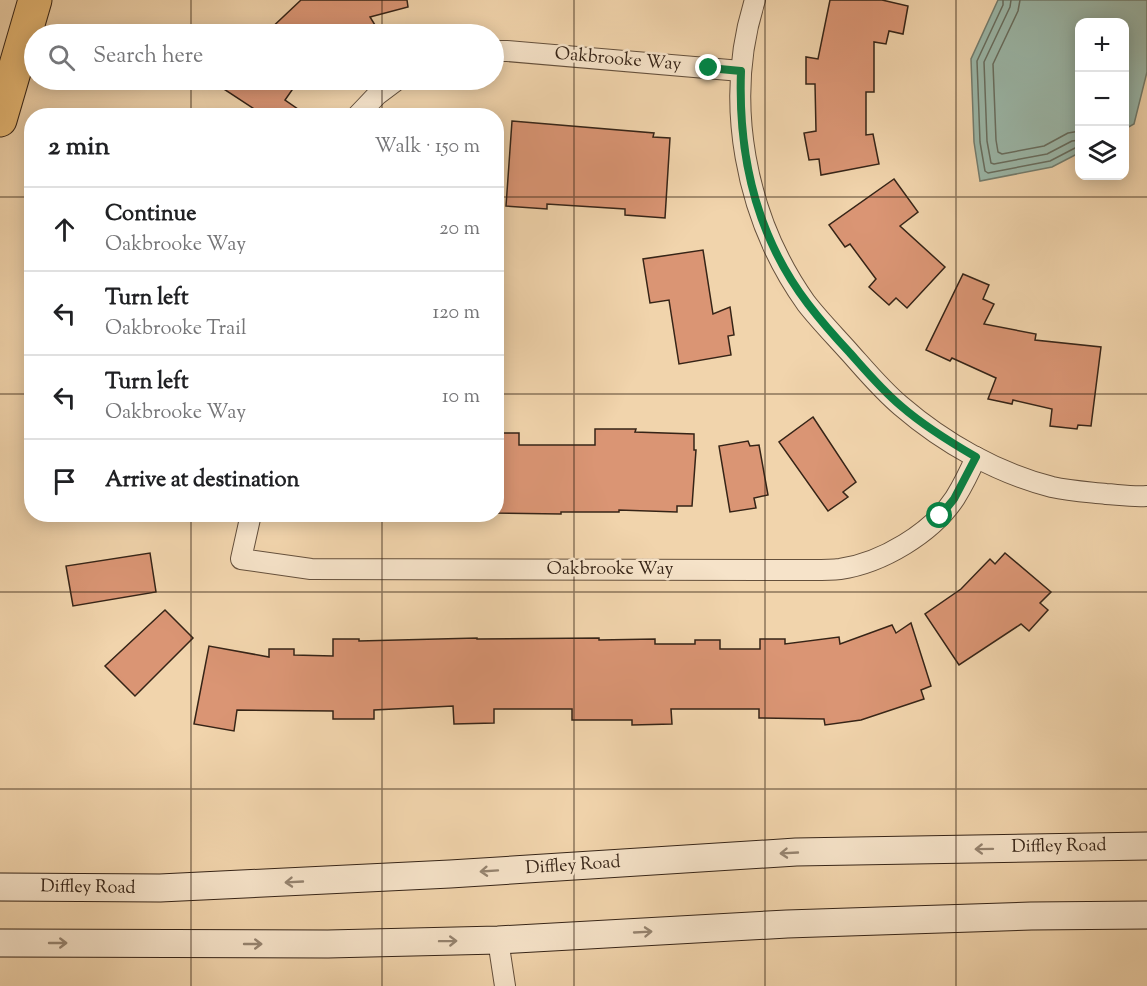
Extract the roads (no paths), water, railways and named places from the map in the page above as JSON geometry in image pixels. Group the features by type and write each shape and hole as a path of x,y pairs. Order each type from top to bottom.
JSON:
{"highway":[{"path":"28,24 35,0"},
{"path":"0,120 24,38"}],"main road":[{"name":"Diffley Road","path":"0,887 160,888 450,874 796,852 1147,846"},
{"path":"0,943 328,944 498,940 798,924 1031,916 1147,915"}],"street":[{"path":"755,0 748,23 741,71 744,146 754,194 770,239 793,282 821,321 900,406 932,430 976,457 1034,482 1054,487 1074,491 1147,496"},
{"name":"Oakbrooke Way","path":"504,51 741,71"},
{"path":"365,108 384,90"},
{"name":"Oakbrooke Way","path":"249,522 241,559 311,569 813,570 841,568 884,555 923,532 954,499 976,457"},
{"path":"498,940 505,986"}],"water":[{"path":"998,0 1147,0 1147,72 1134,124 1129,127 1129,18 1075,18 1075,155 1052,167 980,181 974,142 971,59"}]}
